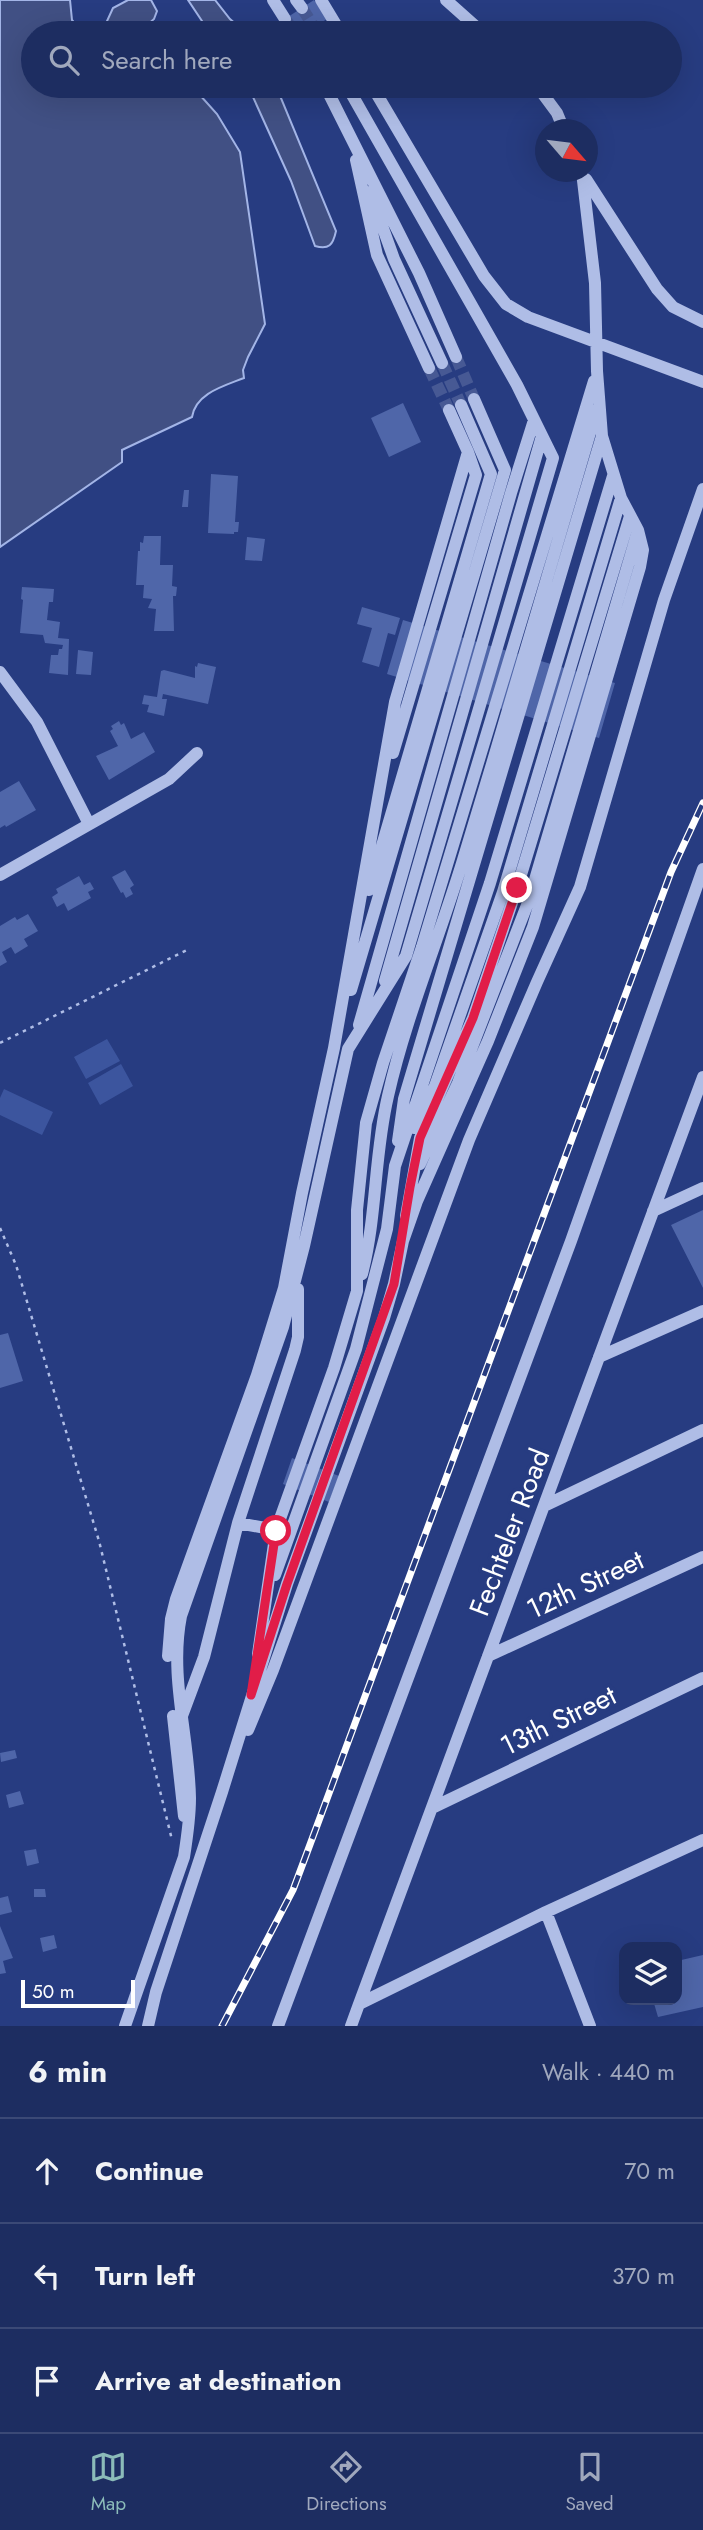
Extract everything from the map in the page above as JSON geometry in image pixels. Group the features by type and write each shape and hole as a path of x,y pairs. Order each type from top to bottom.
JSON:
{"street":[{"path":"273,0 285,19"},
{"path":"321,0 334,21"},
{"path":"446,0 470,21"},
{"path":"331,98 419,274 456,357"},
{"path":"125,2026 184,1857 188,1833 190,1798 176,1670 177,1635 181,1616 273,1357 298,1272 348,1049 406,956 553,458 517,385 354,98"},
{"path":"379,98 484,276 506,304 528,317 703,382"},
{"path":"545,98 559,119"},
{"path":"351,139 394,259 442,363"},
{"path":"351,139 377,255 429,369"},
{"path":"403,1241 417,1201 488,1041 545,893 643,550 638,530 613,476 602,436 598,403 595,283 584,182"},
{"path":"588,182 656,289 673,307 703,322"},
{"path":"357,1291 357,1210 366,1124 597,371"},
{"path":"334,1048 505,470 468,402 491,474 352,950"},
{"path":"251,1695 276,1531 334,1368 369,1244 388,1097 411,1014 462,862 598,403"},
{"path":"188,1833 181,1800 169,1668 168,1637 171,1619 277,1314 334,1048 376,810 477,475 449,411"},
{"path":"355,1038 534,420"},
{"path":"266,1605 291,1527 356,1349 387,1229 404,1099 602,436"},
{"path":"396,1166 490,883 613,476"},
{"path":"222,1791 272,1670 470,1140 537,982 573,908 664,600 703,489"},
{"path":"396,1166 435,1086 503,892 621,498"},
{"path":"148,2026 164,1965 287,1584 384,1318 403,1241 420,1138 473,1018 517,888 630,516"},
{"path":"410,1187 458,1083 529,900 638,530"},
{"path":"0,673 37,722 89,824"},
{"path":"0,875 169,779 197,753"},
{"path":"278,2026 566,1254 703,869"},
{"name":"Fechteler Road","path":"351,2026 703,1077"},
{"path":"653,1211 703,1188"},
{"path":"181,1718 204,1657 238,1523 295,1350 298,1337 298,1272"},
{"path":"599,1357 703,1311"},
{"path":"544,1506 703,1430"},
{"path":"238,1523 276,1531"},
{"name":"12th Street","path":"488,1656 703,1557"},
{"name":"13th Street","path":"434,1807 703,1678"},
{"path":"359,2004 546,1912 703,1840"},
{"path":"546,1912 590,2026"}],"path":[{"path":"0,1043 189,949"},
{"path":"0,1228 16,1265 99,1541 173,1844"}],"shaded area":[{"path":"0,0 70,0 73,21 21,21 21,98 203,98 217,114 240,152 265,324 248,357 243,370 244,378 205,396 192,417 122,450 122,462 0,547"},
{"path":"128,0 151,0 157,11 152,21 107,21 113,8"},
{"path":"188,0 215,0 232,21 202,21"},
{"path":"253,98 281,98 336,231 332,243 327,247 315,246 291,181"},
{"path":"107,1039 120,1061 86,1079 74,1057"},
{"path":"121,1064 133,1086 100,1105 88,1083"},
{"path":"4,1089 53,1112 42,1135 0,1115 0,1098"}],"building":[{"path":"314,0 327,19 324,21 282,21"},
{"path":"403,403 421,442 389,457 371,418"},
{"path":"211,474 238,476 235,522 239,522 238,532 234,534 208,533"},
{"path":"184,490 189,490 188,507 182,507"},
{"path":"144,536 161,536 160,565 173,565 172,586 177,587 176,596 173,596 174,631 154,631 156,609 148,608 152,599 143,598 144,585 136,585 138,551"},
{"path":"247,537 265,539 262,561 245,560"},
{"path":"22,587 54,589 47,620 60,622 58,638 69,639 68,675 49,673 51,655 58,655 63,645 45,643 43,635 20,633"},
{"path":"362,607 400,618 395,635 388,633 379,667 362,662 372,628 357,624"},
{"path":"403,620 615,683 599,738 387,674"},
{"path":"78,650 93,652 91,675 76,674"},
{"path":"198,663 216,667 208,704 163,694 162,699 167,699 164,716 147,712 149,705 142,704 144,695 157,697 161,671 195,678 195,666 197,667"},
{"path":"119,721 121,725 124,723 131,739 144,732 155,752 109,780 96,756 118,746 110,731 113,729 111,726"},
{"path":"19,781 36,810 0,828 0,792"},
{"path":"125,870 134,885 130,888 133,894 126,898 112,877"},
{"path":"79,876 84,885 90,882 94,889 88,892 91,898 68,911 64,903 57,907 52,897 58,893 56,889"},
{"path":"28,914 38,931 24,939 28,946 15,954 11,947 2,952 7,962 0,966 0,926 15,917 17,920"},
{"path":"703,1210 703,1288 671,1225"},
{"path":"8,1333 23,1381 0,1388 0,1335"},
{"path":"292,1458 339,1476 329,1502 283,1484"},
{"path":"15,1750 17,1758 1,1762 0,1753"},
{"path":"20,1791 24,1804 9,1808 6,1795"},
{"path":"36,1849 39,1863 27,1866 24,1851"},
{"path":"34,1889 45,1889 46,1897 34,1897"},
{"path":"8,1896 12,1912 0,1915 0,1898"},
{"path":"0,1926 13,1958 3,1961 6,1973 0,1974"},
{"path":"54,1935 57,1948 43,1952 40,1938"},
{"path":"703,1955 703,2007 658,2017 654,2005 682,2005 682,1960"}],"tunnel":[{"path":"302,8 310,21"},
{"path":"456,357 474,399"},
{"path":"442,363 461,405"},
{"path":"429,368 449,410"}],"railway":[{"path":"222,2026 293,1890 671,872 703,803"}],"route":[{"path":"276,1531 251,1695 287,1584 384,1318 403,1241 420,1138 473,1018 517,888"}]}
